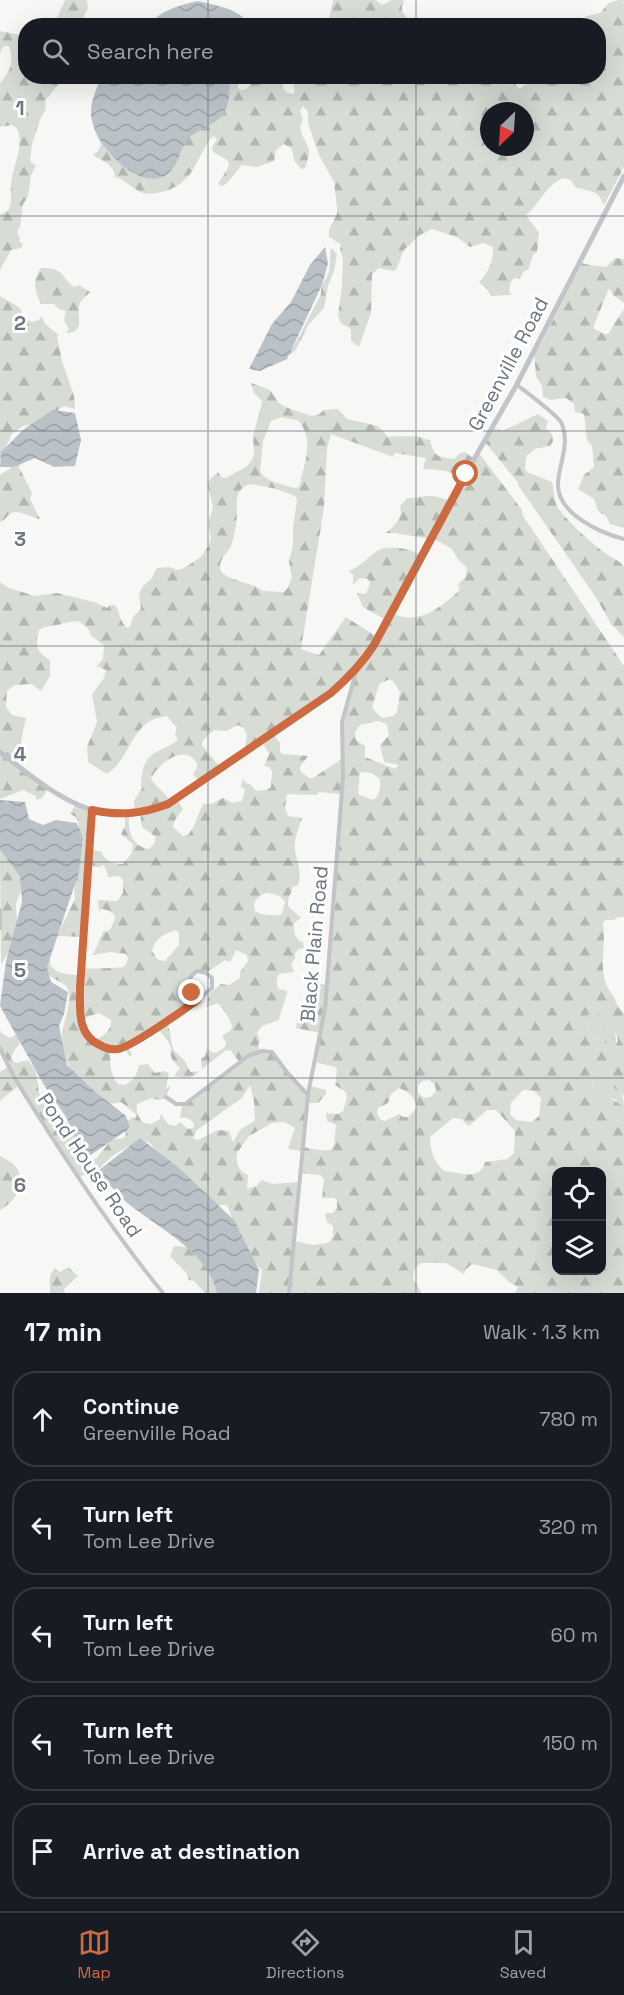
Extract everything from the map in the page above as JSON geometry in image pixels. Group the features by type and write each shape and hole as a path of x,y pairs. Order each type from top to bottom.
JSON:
{"main road":[{"name":"Greenville Road","path":"0,752 55,793 76,805 108,814 127,814 153,809 168,804 331,693 357,670 374,645 442,515 517,385 624,176"}],"street":[{"path":"517,385 562,422 565,440 557,486 564,504 573,515 612,536 624,538"},
{"name":"Black Plain Road","path":"289,1293 308,1094 325,1009 343,778 342,722 357,670"},
{"path":"92,810 80,988 83,1029 92,1042 119,1050 175,1016 197,1000 212,988 212,978 203,972 195,972 189,982 190,990 197,1000"},
{"path":"0,910 0,928"},
{"name":"Pond House Road","path":"0,1048 18,1085 76,1177 163,1293"},
{"path":"166,1097 176,1104 185,1104 248,1056 262,1051 272,1052 308,1094"}],"green space":[{"path":"65,0 87,0 88,8 83,18 57,18"},
{"path":"333,0 375,0 382,5 392,0 404,0 402,11 407,18 329,18"},
{"path":"624,0 624,167 604,205 597,194 575,187 571,180 564,178 552,185 526,215 539,233 537,252 533,255 528,270 523,272 520,279 515,278 511,281 509,291 512,295 491,296 479,282 490,266 493,247 484,243 470,247 457,237 432,229 420,235 404,250 394,271 378,268 372,275 371,313 359,347 351,341 351,329 341,323 338,316 343,258 341,244 329,237 329,230 337,214 334,182 319,155 308,123 308,112 303,106 300,111 303,120 300,129 307,144 309,157 305,168 301,169 294,160 292,149 284,144 276,150 274,161 257,167 242,165 222,186 218,184 229,163 213,152 212,147 217,139 213,136 184,181 166,191 148,194 115,177 110,166 93,155 101,145 94,129 97,97 108,84 238,84 238,88 241,90 251,84 283,84 284,90 294,94 294,84 515,84 519,89 526,84 606,84 606,18 585,18 600,13 609,3"},
{"path":"0,31 18,35 18,84 59,84 45,101 46,109 32,144 30,161 36,166 31,175 28,197 23,204 20,227 17,232 19,241 23,244 21,248 11,250 0,270 0,215 8,210 10,205 12,178 20,143 17,128 12,125 0,127 0,83 7,74 11,62 9,46 4,46 0,53"},
{"path":"331,248 337,254 324,308 309,324 295,351 288,355 321,294 329,271"},
{"path":"615,258 624,259 624,303 613,295 609,288 593,328 608,334 624,309 624,528 610,524 606,516 598,511 594,499 578,489 584,475 594,467 592,446 587,440 584,414 575,412 574,404 566,398 551,400 543,397 542,386 536,376 534,351 541,344 582,263 606,267"},
{"path":"41,268 54,269 74,287 79,285 90,292 80,303 77,330 66,333 69,329 64,320 66,311 54,304 41,304 35,286 36,277"},
{"path":"0,296 19,307 26,319 32,322 39,320 42,316 45,324 59,335 57,336 62,361 74,396 75,409 64,406 38,423 23,426 12,434 0,459"},
{"path":"251,383 270,390 279,403 286,407 311,416 318,415 324,410 338,409 347,419 378,426 388,437 418,437 430,440 435,453 444,458 454,459 460,453 465,452 474,459 479,453 522,510 523,516 624,666 624,917 605,920 603,923 603,968 607,985 624,1013 624,1096 605,1077 594,1074 593,1082 594,1090 599,1096 606,1100 609,1097 624,1107 624,1293 515,1293 518,1287 497,1270 472,1264 464,1274 446,1263 421,1263 414,1270 413,1279 422,1293 259,1293 262,1270 245,1248 227,1205 212,1205 168,1175 152,1145 146,1141 127,1148 115,1154 100,1168 94,1168 79,1178 18,1086 0,1101 0,1072 8,1067 0,1050 0,1030 10,1038 17,1034 22,1039 11,1059 16,1063 28,1060 36,1071 39,1093 51,1109 75,1129 87,1158 90,1160 96,1159 111,1140 124,1138 126,1134 123,1126 131,1118 136,1117 136,1114 122,1103 112,1104 102,1099 76,1076 69,1066 64,1056 62,1033 69,992 65,985 51,977 47,962 50,947 50,965 56,971 63,973 80,975 82,968 126,965 128,958 126,954 110,952 93,955 103,932 110,930 115,919 114,914 107,910 101,909 99,912 98,900 117,901 123,893 123,880 119,876 109,877 104,865 88,866 83,937 57,936 75,899 79,823 76,817 70,814 75,805 91,811 89,849 102,852 104,857 111,862 123,864 132,853 133,844 121,834 125,826 125,815 129,815 129,827 134,841 149,849 156,837 142,827 140,813 135,813 134,801 142,788 143,770 148,759 178,740 175,734 177,728 167,716 146,724 116,766 107,774 88,762 87,747 97,722 92,694 104,678 106,670 97,666 103,659 104,646 84,625 77,621 45,627 39,630 37,644 39,651 50,660 50,676 41,691 32,684 15,685 7,691 6,707 12,715 26,718 16,765 48,789 42,798 36,800 36,796 23,790 0,799 0,582 9,588 35,596 57,593 94,602 107,608 115,605 124,625 127,628 130,627 133,617 141,609 139,594 157,568 169,567 178,570 184,568 201,557 209,545 211,538 208,525 213,507 207,482 218,472 221,477 226,478 247,466 252,460 253,436 261,400 254,393","holes":["282,417 299,421 304,429 307,445 299,487 294,488 275,482 262,475 260,471 263,441 271,421","331,434 393,457 395,453 426,458 423,469 439,470 458,476 462,480 450,501 431,496 407,498 400,506 401,514 398,521 386,533 436,540 452,549 467,568 465,578 458,584 460,590 429,613 411,617 391,613 421,555 399,548 382,549 349,571 353,575 353,585 360,578 368,579 370,583 366,594 357,593 363,607 386,620 377,637 346,617 319,655 301,649 324,508 327,448","251,484 277,489 295,496 297,500 289,562 292,578 283,592 262,591 227,576 221,571 221,560 233,539 237,500 242,489","355,674 341,736 343,758 313,778 309,778 300,771 300,767 308,756 283,754 280,752 280,743 273,734","390,679 400,692 397,712 393,716 382,718 372,708 379,684","378,721 387,724 389,735 380,745 384,762 399,765 395,769 365,757 365,746 356,740 355,732 360,725","238,725 244,728 247,735 245,745 249,749 262,741 269,754 264,766 269,767 272,771 271,787 267,790 256,791 243,778 241,786 245,790 242,801 233,803 223,798 211,804 203,804 191,831 188,835 183,836 173,827 183,809 177,800 171,802 151,779 157,769 167,760 185,754 197,763 193,774 200,783 220,767 202,745 203,740 214,730 226,731","360,772 371,773 380,779 380,791 373,800 358,794","319,792 340,794 326,985 316,984 308,987 308,999 300,1007 296,1028 320,1033 314,1062 335,1067 337,1070 335,1085 346,1092 347,1098 343,1111 338,1114 326,1113 327,1121 336,1125 334,1145 331,1150 303,1147 308,1103 318,1103 326,1094 326,1090 310,1086 307,1094 271,1053 260,1051 258,1045 260,1041 257,1033 262,1026 279,1020 286,998 287,991 279,989 277,985 278,976 294,972 291,965 295,953 304,948 303,942 296,937 294,929 294,923 301,918 288,906 293,887 298,885 300,879 295,842 302,818 288,816 285,808 287,794 317,795","265,893 279,896 285,902 282,914 272,915 255,911 254,905","176,930 179,933 179,945 165,961 158,960 152,951 156,943 164,935","236,950 247,955 248,961 240,972 240,978 229,985 221,984 210,993 206,1006 218,1003 232,1026 231,1030 222,1036 226,1046 217,1053 207,1048 205,1056 201,1059 202,1069 226,1050 231,1051 240,1063 182,1105 180,1118 190,1119 194,1124 193,1128 188,1129 180,1122 175,1126 168,1124 161,1114 160,1119 151,1124 144,1123 138,1114 137,1104 151,1098 159,1100 166,1098 170,1085 166,1089 169,1073 164,1071 155,1073 148,1064 139,1065 131,1081 125,1085 118,1084 111,1068 111,1050 124,1048 130,1057 132,1054 127,1046 157,1028 168,1041 171,1057 180,1068 174,1076 188,1077 197,1074 199,1071 191,1072 174,1050 170,1030 166,1023 197,1001 188,984 195,973 206,973 225,960 230,962","590,1012 596,1012 604,1020 604,1027 616,1034 618,1040 615,1047 607,1047 604,1041 592,1036 586,1019","99,1013 111,1020 106,1033 94,1042 82,1030 81,1019","429,1080 435,1085 436,1091 431,1097 424,1098 418,1093 418,1086 422,1081","250,1085 255,1121 241,1129 233,1142 229,1131 218,1130 198,1140 193,1138 197,1130 242,1098","399,1088 411,1095 417,1108 408,1117 399,1114 385,1121 381,1120 377,1113 378,1108 388,1103 391,1094","523,1090 534,1091 541,1098 539,1116 532,1122 516,1120 510,1114 511,1103","487,1110 496,1110 515,1131 514,1153 507,1159 485,1162 482,1168 473,1174 444,1171 433,1156 430,1137 453,1118 461,1119 469,1126","284,1122 295,1128 288,1149 302,1151 300,1173 320,1175 324,1179 322,1198 335,1198 337,1201 337,1209 332,1213 325,1213 327,1222 333,1226 333,1237 328,1243 313,1245 294,1241 299,1182 272,1184 262,1180 256,1186 247,1189 248,1175 238,1167 237,1153 249,1136 272,1123"]},
{"path":"538,414 548,421 546,428 552,434 553,441 550,446 535,449 526,456 525,469 527,472 552,482 557,506 565,517 594,544 624,567 624,637 611,624 597,599 519,484 485,442 493,428 503,431"},
{"path":"21,461 19,467 32,493 30,499 40,519 14,512 0,522 0,475"},
{"path":"0,849 10,859 24,882 16,904 17,922 14,943 1,965"},
{"path":"590,1012 596,1012 612,1028 616,1037 615,1047 607,1047 604,1041 592,1036 586,1018"},
{"path":"594,1074 606,1077 616,1084 622,1095 624,1107 621,1107 616,1100 609,1097 606,1101 599,1096 593,1086"},
{"path":"0,1156 16,1167 21,1179 15,1197 0,1210"},
{"path":"174,1246 187,1247 207,1266 222,1293 205,1293 194,1281 189,1280 187,1274 170,1256"},
{"path":"68,1267 78,1276 64,1289 65,1293 50,1293 50,1277 55,1268 60,1272"}],"water":[{"path":"198,1 234,11 243,18 157,18 178,6"},
{"path":"99,84 230,84 228,103 221,117 190,137 171,171 154,179 142,177 129,170 107,149 93,123 91,112"},
{"path":"325,247 328,263 322,285 287,359 260,371 249,369 272,324 291,302 310,265"},
{"path":"53,410 75,413 81,440 75,466 54,467 35,458 14,467 0,467 1,452 24,429"},
{"path":"0,800 25,802 29,819 43,825 56,820 77,823 83,838 79,872 47,967 51,982 68,992 59,1026 67,1065 94,1091 126,1116 130,1128 85,1159 66,1117 44,1085 0,1006 6,961 22,902 20,876 0,850"},
{"path":"140,1138 179,1168 234,1220 259,1270 256,1293 217,1293 212,1278 193,1253 126,1201 98,1171"}],"route":[{"path":"192,993 197,1000 119,1050 92,1042 83,1029 80,988 92,810 108,814 127,814 168,804 344,682 357,670 374,645 466,474"}]}
